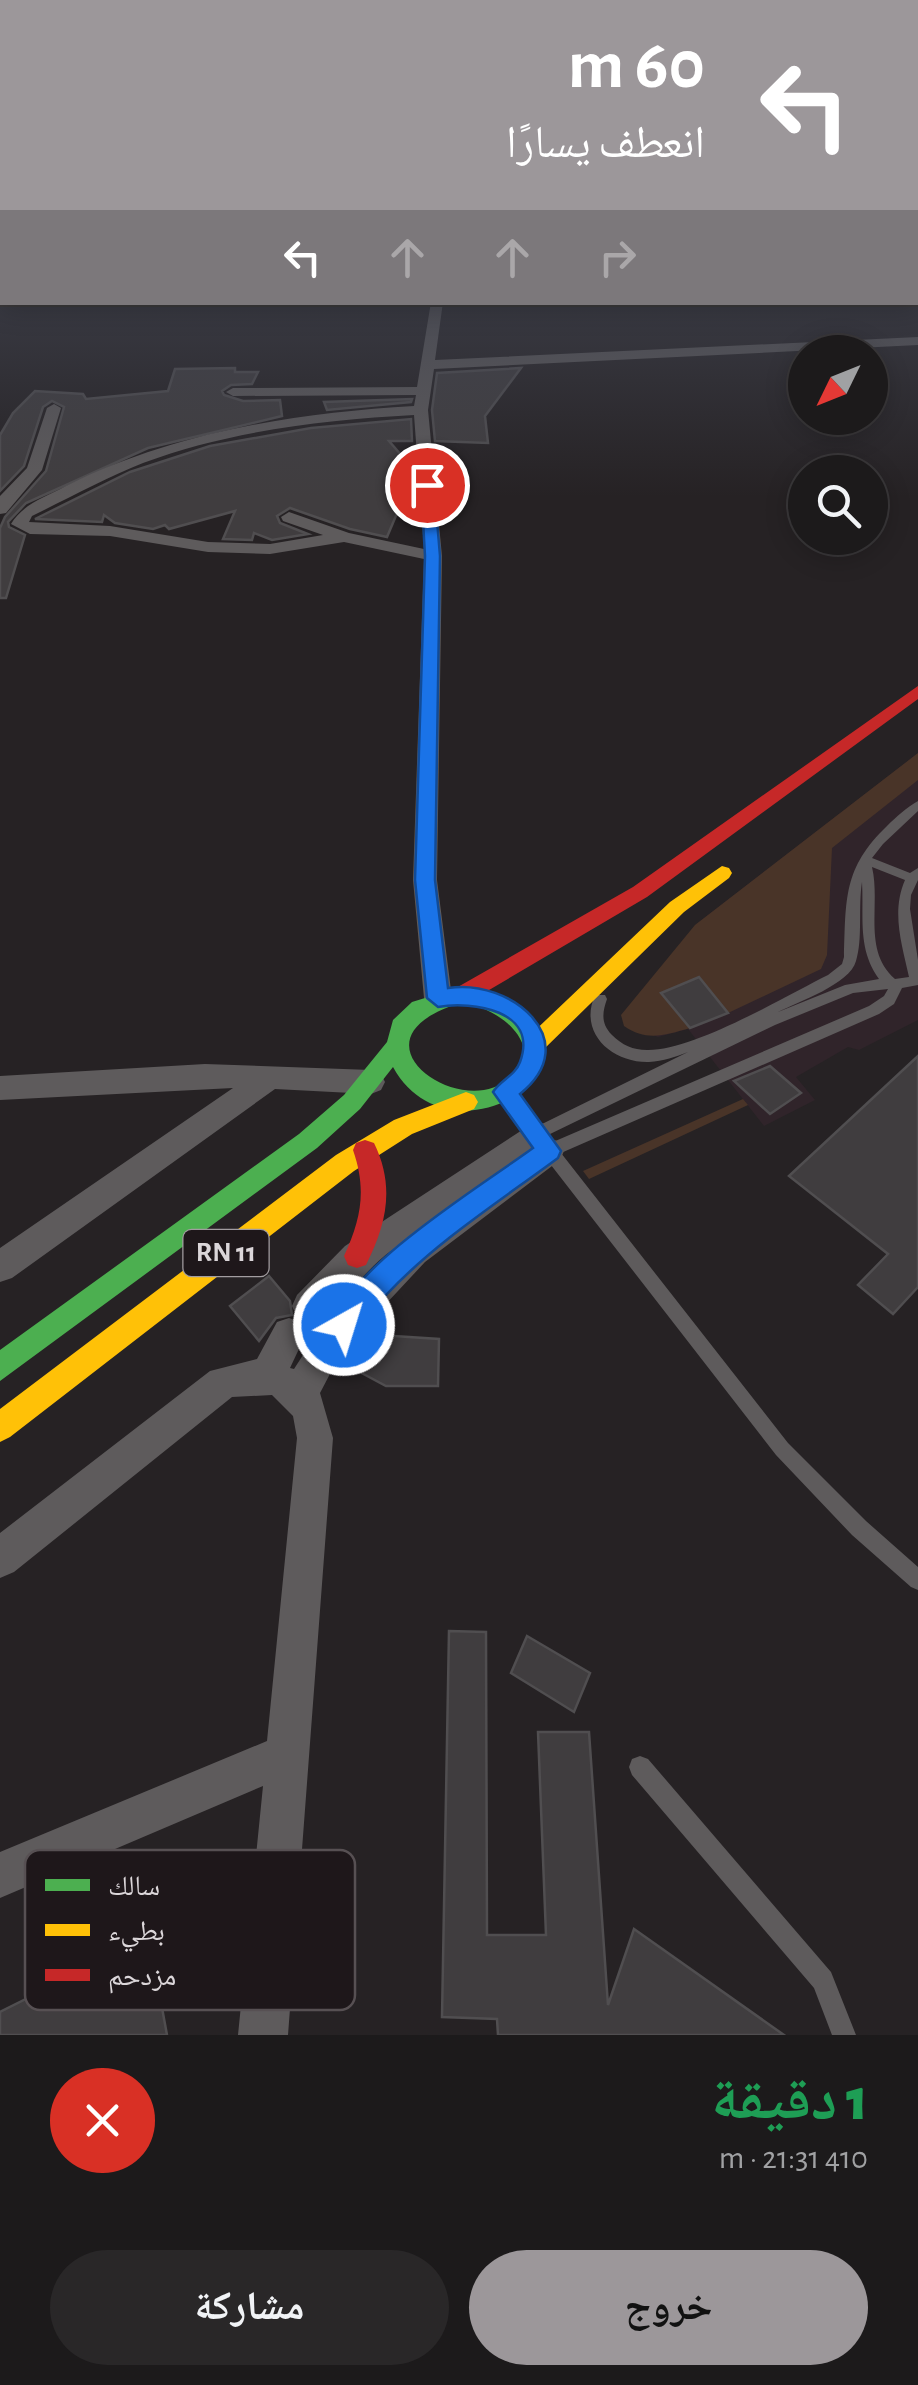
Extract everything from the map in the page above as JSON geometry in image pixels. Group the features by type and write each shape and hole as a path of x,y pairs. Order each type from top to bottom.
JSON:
{"highway":[{"path":"464,994 640,892 918,691"},
{"path":"534,1045 677,906 738,861"},
{"path":"464,994 489,998 511,1008 527,1025 534,1045 532,1063 522,1079 506,1092 466,1102 439,1098 416,1086 400,1068 396,1047 402,1026 416,1009 438,998 464,994"},
{"name":"RN 11","path":"0,1366 308,1141 371,1082 396,1047"},
{"name":"RN 11","path":"0,1427 365,1150 436,1111 466,1102"},
{"path":"357,1256 367,1240 378,1204 374,1170 365,1150"}],"street":[{"path":"436,307 423,400 433,556 425,880 438,998"},
{"path":"427,365 918,341"},
{"path":"234,392 423,400"},
{"path":"19,524 26,512 150,455 287,421 423,400"},
{"path":"0,509 34,470 54,408"},
{"path":"289,516 344,537 433,556"},
{"path":"0,521 30,529 110,530 208,547 270,549 344,537"},
{"path":"0,1088 173,1076 371,1082"},
{"path":"0,1267 268,1078"},
{"path":"284,1384 299,1320 357,1256 542,1142"},
{"path":"284,1384 334,1339 376,1286 542,1142"},
{"path":"0,1558 222,1383 237,1376 284,1384 314,1421 315,1438 279,1850"},
{"path":"60,1850 288,1754"},
{"path":"0,1875 25,1864"},
{"path":"263,2035 265,2010"}],"lane":[{"path":"677,906 599,1000 595,1011 602,1035 625,1052 656,1056 679,1050 842,973 850,957 854,879 879,837 918,805"},
{"path":"542,1142 686,1060 852,988 896,986 917,980 903,904 915,875 864,860"},
{"path":"864,860 869,882 869,954 877,972 896,986"},
{"path":"542,1142 874,1010 889,1000 896,986"},
{"path":"506,1092 782,1449 859,1528 918,1580"},
{"path":"640,1767 823,1980 844,2035"}],"shaded area":[{"path":"918,753 918,1020 859,1050 848,1047 796,1077 815,1100 764,1126 688,1029 658,1037 629,1026 695,925"},
{"path":"918,753 918,780 832,848 827,955 821,969 728,1013 698,977 662,993 690,1028 648,1036 624,1026 621,1015 695,925"},
{"path":"743,1099 748,1105 589,1179 583,1171"}],"building":[{"path":"235,368 235,372 258,372 252,384 231,385 222,391 224,395 243,401 280,400 282,416 148,448 26,503 8,522 9,527 25,535 6,598 0,598 0,528 5,517 46,471 64,407 52,401 43,407 24,466 0,491 0,435 13,413 35,391 83,394 86,399 168,391 175,369"},
{"path":"521,368 485,416 488,443 435,441 432,410 437,373"},
{"path":"412,399 327,410 324,402"},
{"path":"411,419 412,441 389,441 409,464 401,465 406,492 387,537 290,508 277,516 280,523 308,534 272,540 254,533 252,540 223,539 235,511 169,529 165,525 153,529 115,523 104,515 102,522 35,519 130,472 210,446 311,428"},
{"path":"699,977 728,1013 690,1028 661,993"},
{"path":"918,1056 918,1287 893,1314 858,1285 888,1254 789,1176"},
{"path":"770,1066 801,1093 770,1114 734,1081"},
{"path":"269,1276 290,1301 292,1315 276,1318 259,1341 230,1306"},
{"path":"363,1334 439,1339 438,1386 386,1386 341,1362 341,1344"},
{"path":"449,1631 486,1632 487,1935 546,1935 538,1732 589,1732 608,2005 634,1929 784,2035 498,2035 497,2019 442,2017"},
{"path":"527,1636 590,1673 574,1712 511,1673"},
{"path":"25,2000 25,2010 162,2010 167,2035 0,2035 0,2012"}],"traffic: fast":[{"path":"464,994 509,1013 531,1035 535,1048 533,1063 522,1079 497,1097 470,1102 444,1097 421,1085 405,1067 397,1047 401,1026 420,1008 464,994"},
{"path":"0,1367 308,1141 352,1102 396,1047"}],"traffic: slow":[{"path":"534,1045 677,907 722,873"},
{"path":"0,1427 345,1163 403,1127 466,1102"}],"traffic: jam":[{"path":"464,994 640,892 918,691"},
{"path":"357,1256 375,1204 374,1178 365,1150"}],"route":[{"path":"344,1325 398,1264 549,1151 506,1092 522,1079 532,1063 534,1045 527,1025 511,1008 489,998 464,994 438,998 425,880 433,556 427,485"}]}
